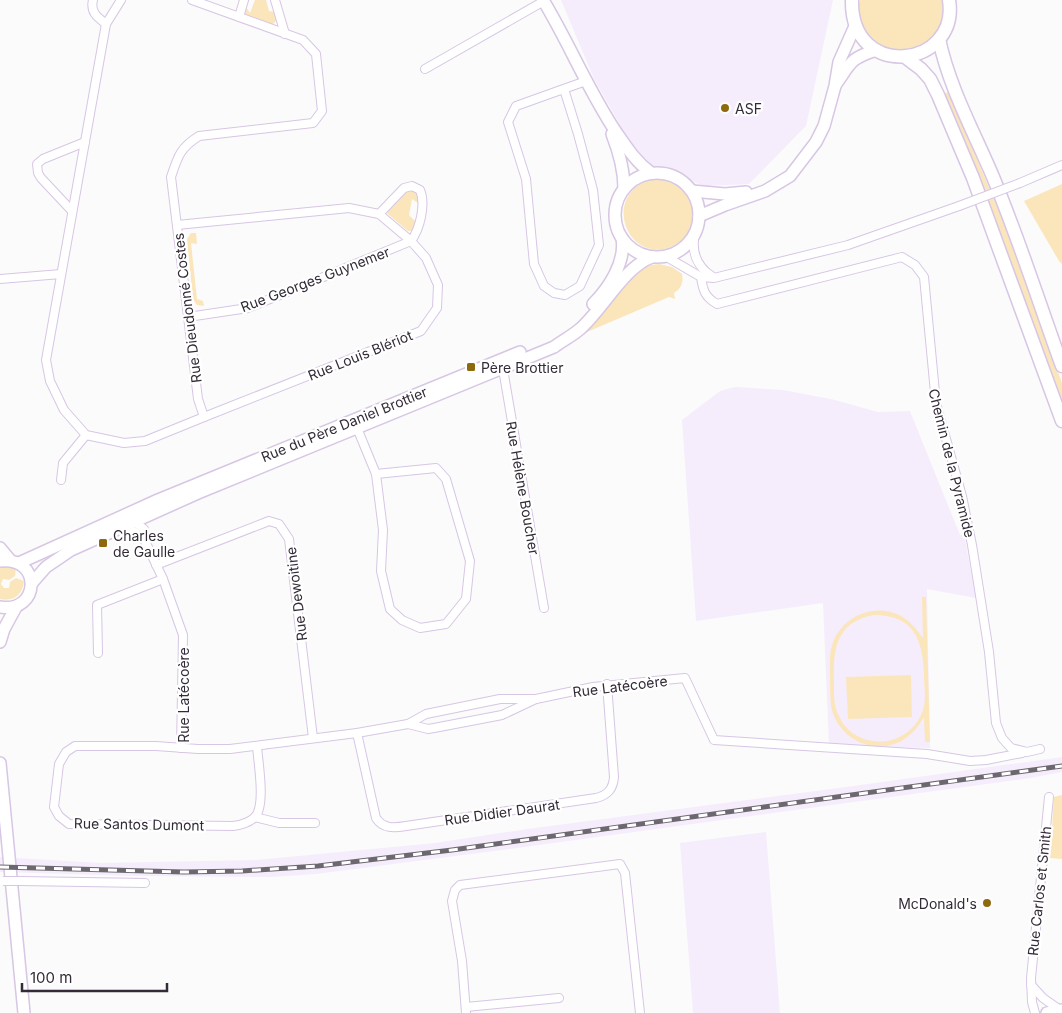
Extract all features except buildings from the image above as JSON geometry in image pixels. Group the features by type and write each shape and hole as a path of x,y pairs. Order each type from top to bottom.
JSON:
{"main road":[{"path":"544,0 605,116 631,154 641,166 651,173"},
{"path":"852,0 855,26 864,40 876,50 885,54 905,57 923,51 939,39 949,18 949,0"},
{"path":"699,216 765,191 790,176 816,142 824,126 835,86 839,62 855,26"},
{"path":"939,39 950,77 994,179 1062,366"},
{"path":"835,86 849,64 857,57 876,50"},
{"path":"905,57 921,69 930,79 938,95 976,186 1062,421"},
{"path":"605,116 620,154 624,174 624,188"},
{"path":"651,173 668,174 686,183 698,203 699,216 695,234 683,248 665,256 652,257 642,255 630,248 622,238 615,221 616,204 624,188 638,176 651,173"},
{"path":"692,192 724,194 765,191"},
{"name":"Rue du Père Daniel Brottier","path":"10,561 549,340 575,324 600,297 619,267 623,248 622,238"},
{"name":"Rue du Père Daniel Brottier","path":"16,607 28,597 32,583 46,567 71,550 135,526 146,517 198,493 554,347 580,329 628,274 644,260 652,257"},
{"path":"0,548 10,561 28,571 32,583"},
{"path":"0,607 16,607"},
{"path":"0,642 4,629 16,607"},
{"path":"0,762 25,1011"},
{"path":"1047,1013 1061,1010"}],"street":[{"path":"93,0 92,9 94,15 106,24"},
{"path":"121,0 106,24 46,360 50,381 64,410 86,435 124,443 145,441 204,418"},
{"name":"Rue Dieudonné Costes","path":"192,0 303,40 316,54 322,111 313,123 199,136 186,144 179,153 171,177 198,399 204,418"},
{"path":"239,17 244,0"},
{"path":"275,0 285,34"},
{"path":"425,69 544,0"},
{"path":"564,89 593,190 599,245 580,286 565,295 554,292 544,286 534,264 526,179 508,122 516,106 564,89 586,82"},
{"path":"72,211 41,178 38,173 37,164 43,158 85,142"},
{"path":"665,256 701,277 714,278 848,244 959,206 1062,166"},
{"path":"379,214 404,188 416,187 422,194 422,204 416,234 411,241"},
{"name":"Rue Louis Blériot","path":"177,225 349,208 379,214 411,241 426,258 438,285 438,308 421,331 204,418"},
{"path":"695,234 694,252 698,264 714,278"},
{"name":"Rue Georges Guynemer","path":"188,317 248,308 411,241"},
{"name":"Chemin de la Pyramide","path":"701,277 703,290 707,298 717,304 902,257 915,265 924,277 936,403 962,496 972,545 989,652 996,723 1006,744 1018,751 1026,752"},
{"path":"0,279 61,274"},
{"name":"Rue Hélène Boucher","path":"503,369 544,608"},
{"path":"356,428 376,474 384,530 381,571 390,609 402,620 420,628 446,624 466,599 470,561 446,479 436,468 376,474"},
{"path":"62,480 63,463 86,435"},
{"path":"116,518 135,526 135,532 145,541"},
{"name":"Rue Dewoitine","path":"156,565 269,521 280,524 289,539 313,738"},
{"name":"Rue Latécoère","path":"135,526 145,541 163,578 183,635 181,748 230,749 357,733 408,724 426,714 500,700 536,699 607,684 685,678 714,740 927,754 970,761 986,760 1026,752"},
{"path":"98,653 97,605 163,578"},
{"name":"Rue Didier Daurat","path":"357,733 376,818 386,826 406,826 596,798 609,792 614,783 607,684"},
{"name":"Rue Latécoère","path":"408,724 428,729 502,715 536,699"},
{"name":"Rue Santos Dumont","path":"181,748 156,746 75,746 66,752 59,764 54,807 59,816 69,824 233,826 255,817"},
{"path":"256,746 261,801 259,811 255,817 279,823 315,823"},
{"path":"1026,752 1040,749"},
{"name":"Rue Carlos et Smith","path":"1035,1013 1031,985 1048,797"},
{"path":"559,998 466,1010 462,961 452,901 455,890 460,885 620,864 626,873 640,1013"},
{"path":"2,881 146,883"},
{"path":"1031,985 1043,998 1061,1010"}],"shaded area":[{"path":"255,0 266,0 269,11 276,12 277,20 272,25 263,24 245,15 246,7 250,13"},
{"path":"561,0 833,0 806,126 749,184 704,186 641,162 594,79"},
{"path":"860,0 943,0 944,16 938,30 928,41 915,48 900,50 885,48 873,40 863,27 859,10"},
{"path":"947,92 950,94 1000,214 1039,319 1062,383 1062,405 994,216 945,95"},
{"path":"651,179 667,180 680,187 688,197 692,209 692,222 688,234 678,243 664,249 650,249 639,244 630,235 625,223 624,210 627,198 636,187"},
{"path":"1062,184 1062,264 1024,201"},
{"path":"408,190 416,191 419,198 418,203 412,199 409,215 416,222 414,229 411,231 408,231 387,211"},
{"path":"191,233 196,233 197,244 191,243 197,299 203,301 204,306 197,305 193,299 187,239"},
{"path":"659,264 672,267 682,274 683,280 681,285 674,293 675,299 669,297 580,335 636,272 644,266"},
{"path":"735,387 783,390 831,399 878,412 910,411 960,535 964,534 976,598 927,589 930,748 829,746 823,603 696,621 682,420 720,391"},
{"path":"0,567 16,568 15,576 9,580 3,579 1,584 4,588 9,588 10,582 16,578 24,581 19,594 5,600 0,599"},
{"path":"922,597 926,597 930,742 925,742 924,717 910,735 891,745 868,745 853,739 841,728 831,706 830,654 838,633 844,625 860,614 880,610 903,617 923,638","holes":["874,615 899,619 907,625 914,632 918,641 923,662 925,702 921,714 912,728 898,738 882,742 858,736 843,723 835,704 834,658 839,639 852,624"]},
{"path":"911,675 912,717 848,719 846,677"},
{"path":"1062,757 1062,772 1030,778 316,874 271,877 135,876 0,872 0,857 101,863 256,860 435,843"},
{"path":"1062,795 1062,859 1050,858 1054,797"},
{"path":"766,832 780,1013 693,1013 680,843"}],"railway":[{"path":"0,867 184,872 242,871 318,866 452,850 1062,766"}],"place":[{"name":"ASF","path":"725,108"},
{"name":"Père Brottier","path":"471,367"},
{"name":"Charles de Gaulle","path":"103,543"},
{"name":"McDonald's","path":"987,903"}]}
